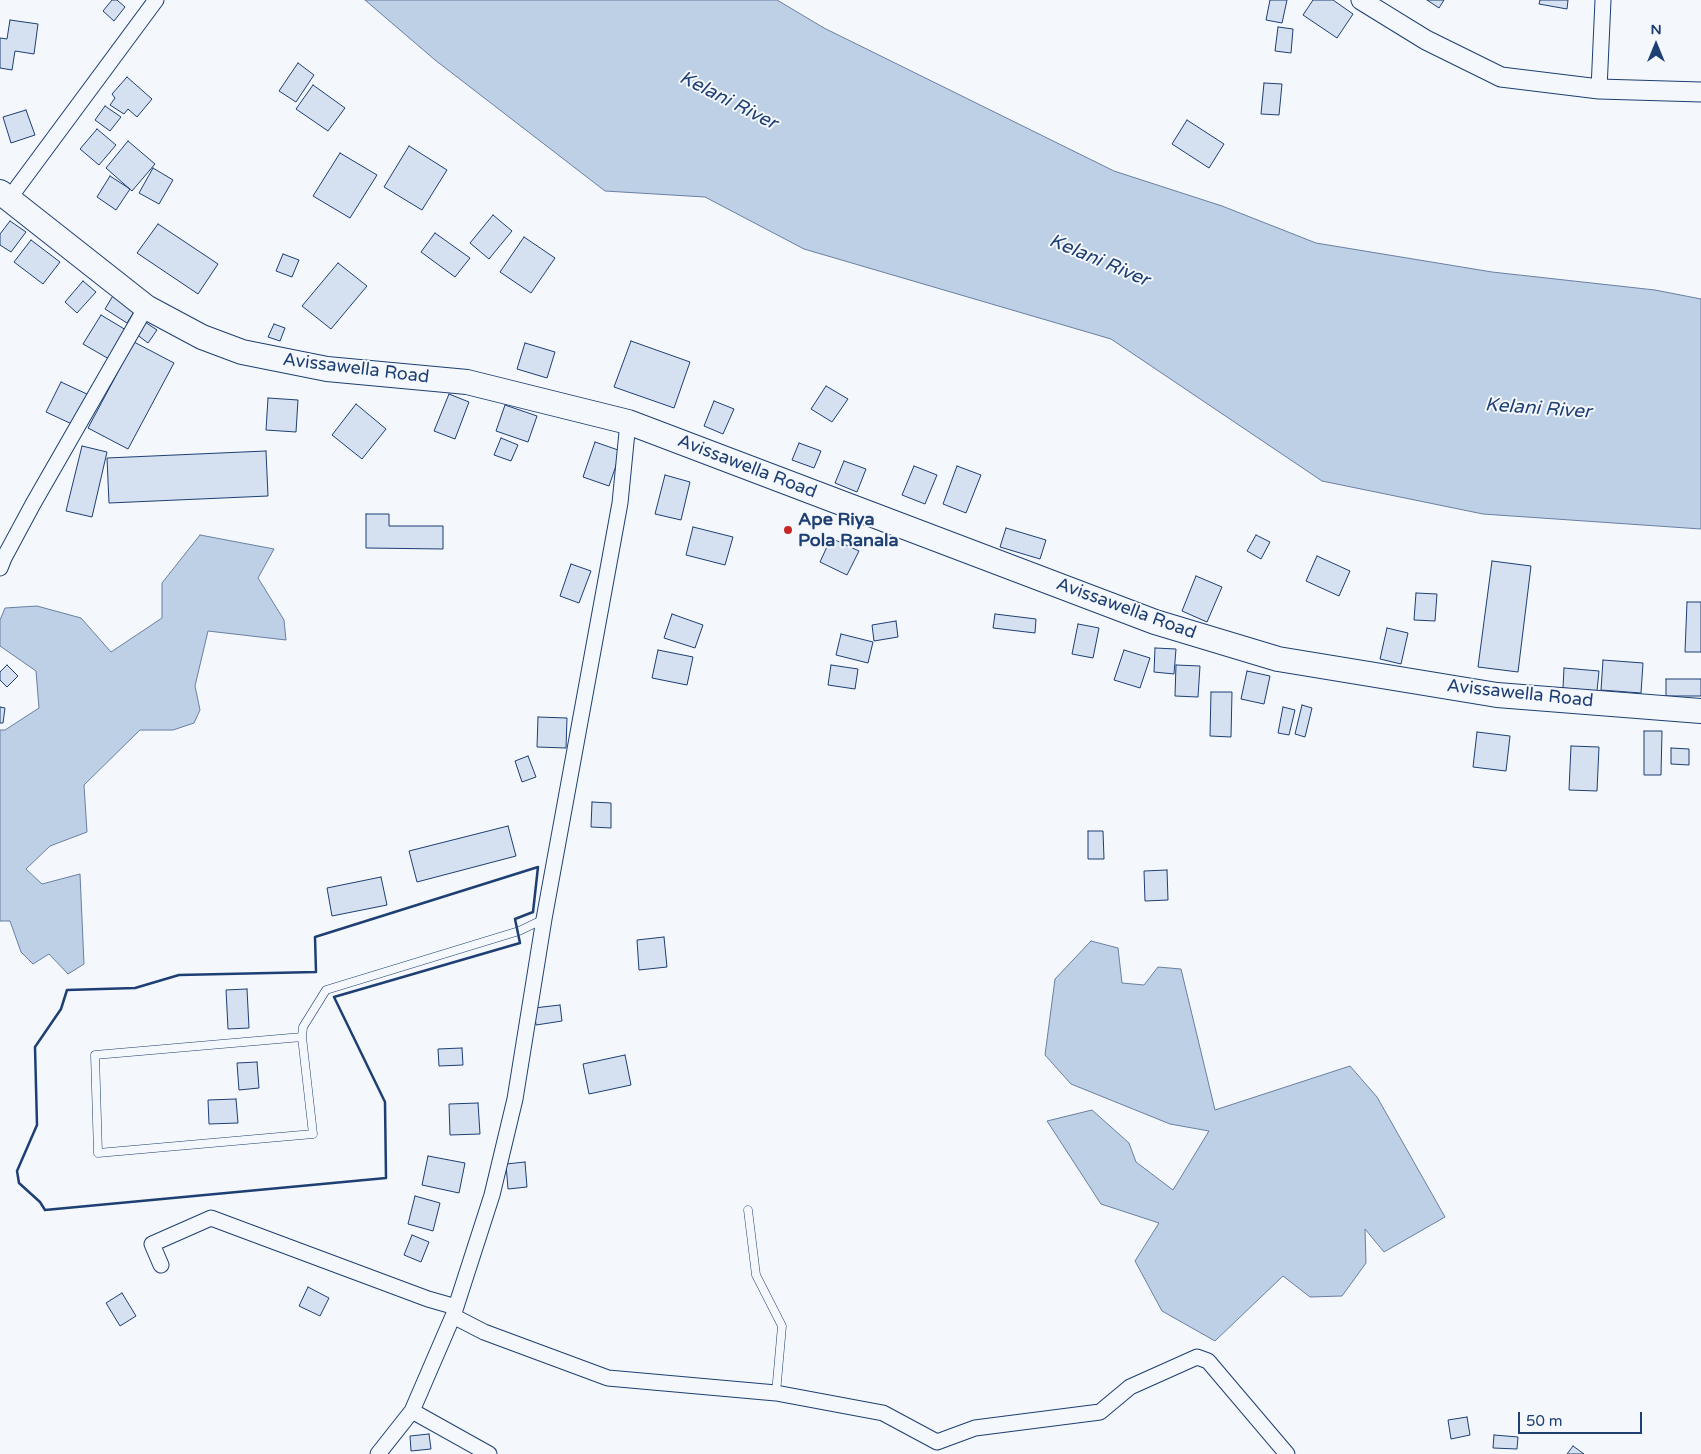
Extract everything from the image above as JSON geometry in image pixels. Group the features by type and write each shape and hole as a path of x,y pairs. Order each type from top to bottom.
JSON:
{"main road":[{"name":"Avissawella Road","path":"4,196 146,306 202,337 242,352 327,369 467,382 628,422 1155,622 1278,659 1497,695 1701,711"}],"street":[{"path":"4,196 156,0"},
{"path":"1361,0 1426,40 1501,77 1599,89 1701,92"},
{"path":"1599,89 1603,0"},
{"path":"0,568 28,512 146,306"},
{"path":"378,1454 412,1411 455,1311 492,1195 515,1099 544,919 620,503 628,422"},
{"path":"161,1265 152,1244 211,1218 428,1299 455,1311 484,1332 608,1378 776,1393 883,1413 937,1442 975,1428 1100,1412 1130,1387 1197,1357 1208,1361 1287,1454"},
{"path":"412,1411 489,1454"}],"lane":[{"path":"302,1037 95,1055 98,1153 312,1134 302,1037 303,1027 326,990 519,931 544,919"},
{"path":"748,1210 756,1275 782,1326 776,1393"}],"water":[{"name":"Kelani River","path":"365,0 777,0 824,28 1114,171 1222,206 1316,243 1492,272 1655,290 1701,299 1701,529 1483,514 1322,481 1111,339 804,249 705,197 605,191 435,60"},
{"path":"200,535 274,549 258,578 284,620 286,640 208,631 195,686 200,710 194,723 173,730 140,730 84,785 87,832 50,846 26,869 42,884 80,874 84,964 68,974 49,954 33,964 21,952 10,921 0,921 0,730 5,730 39,708 36,671 0,646 0,620 5,608 37,606 81,618 111,652 162,618 162,583"},
{"path":"1091,941 1118,948 1122,983 1144,985 1158,967 1181,969 1215,1110 1350,1066 1377,1097 1445,1217 1384,1252 1365,1229 1366,1263 1342,1296 1310,1297 1283,1276 1215,1341 1162,1311 1135,1261 1159,1223 1101,1204 1047,1121 1092,1110 1129,1143 1136,1162 1173,1190 1209,1131 1170,1124 1071,1084 1045,1055 1055,979"}],"building":[{"path":"112,0 117,0 125,7 114,21 103,11"},
{"path":"1270,0 1287,0 1282,23 1266,20"},
{"path":"1313,0 1333,0 1353,14 1337,38 1303,15"},
{"path":"1427,0 1444,0 1439,8"},
{"path":"1540,0 1568,0 1567,9 1539,4"},
{"path":"10,20 38,24 34,54 15,51 12,70 0,68 0,38 7,39"},
{"path":"1278,27 1293,29 1291,53 1275,51"},
{"path":"298,63 314,75 296,102 279,91"},
{"path":"127,77 152,99 137,117 128,109 124,114 110,105 115,98 112,94"},
{"path":"1264,83 1282,84 1279,115 1261,114"},
{"path":"313,85 345,108 328,131 296,109"},
{"path":"105,106 121,117 110,131 95,120"},
{"path":"26,110 35,135 11,143 3,117"},
{"path":"1187,120 1224,144 1209,168 1172,144"},
{"path":"97,129 116,145 99,165 80,149"},
{"path":"128,141 155,164 132,191 106,168"},
{"path":"409,146 447,170 422,210 384,187"},
{"path":"340,153 377,175 350,218 313,196"},
{"path":"153,168 173,180 159,204 139,193"},
{"path":"110,176 130,189 116,210 97,197"},
{"path":"493,215 512,231 489,259 470,243"},
{"path":"10,221 26,232 11,252 0,245 0,234"},
{"path":"158,224 218,264 198,294 137,253"},
{"path":"435,233 470,258 455,277 421,252"},
{"path":"524,237 555,258 531,293 500,272"},
{"path":"31,240 60,262 43,284 14,262"},
{"path":"283,254 299,260 292,277 276,271"},
{"path":"338,263 367,286 331,329 302,306"},
{"path":"83,281 96,292 77,313 65,302"},
{"path":"114,294 137,307 127,323 105,309"},
{"path":"101,315 126,330 109,359 83,344"},
{"path":"145,322 157,330 148,343 136,334"},
{"path":"274,324 285,328 280,341 268,337"},
{"path":"631,341 690,362 674,408 614,387"},
{"path":"134,342 174,363 128,449 88,428"},
{"path":"525,343 555,352 547,378 517,369"},
{"path":"61,382 89,395 74,425 46,412"},
{"path":"826,386 848,399 832,422 811,409"},
{"path":"449,394 469,402 455,439 434,431"},
{"path":"268,398 298,400 296,432 266,430"},
{"path":"714,401 734,409 723,434 704,426"},
{"path":"356,404 386,429 362,459 332,435"},
{"path":"505,405 537,416 528,442 496,431"},
{"path":"501,438 518,445 511,461 494,455"},
{"path":"595,442 621,451 609,486 583,477"},
{"path":"799,443 821,451 814,468 792,460"},
{"path":"82,446 107,452 92,517 66,511"},
{"path":"266,451 268,496 109,503 107,458"},
{"path":"844,461 866,469 857,492 835,483"},
{"path":"914,466 937,475 925,504 902,495"},
{"path":"957,466 981,475 966,513 943,504"},
{"path":"665,475 690,482 681,520 655,514"},
{"path":"366,514 389,514 389,526 443,526 443,549 366,548"},
{"path":"693,527 733,537 725,565 686,555"},
{"path":"1006,528 1046,540 1040,559 1000,547"},
{"path":"1256,535 1270,542 1261,559 1247,551"},
{"path":"831,538 859,551 847,575 820,562"},
{"path":"1317,556 1350,571 1339,596 1306,581"},
{"path":"1492,561 1531,566 1518,672 1478,667"},
{"path":"571,564 591,571 579,603 560,596"},
{"path":"1196,576 1222,587 1207,622 1182,611"},
{"path":"1416,593 1437,594 1435,621 1414,620"},
{"path":"1687,602 1701,602 1701,652 1685,652"},
{"path":"672,614 703,625 695,648 664,638"},
{"path":"995,614 1036,619 1035,633 993,628"},
{"path":"896,621 898,637 874,641 872,625"},
{"path":"1078,624 1099,628 1093,658 1072,654"},
{"path":"1387,628 1408,633 1401,664 1380,659"},
{"path":"841,634 873,642 868,663 836,655"},
{"path":"1155,648 1176,649 1174,674 1154,672"},
{"path":"658,650 693,657 687,685 652,678"},
{"path":"1124,650 1150,658 1140,688 1114,680"},
{"path":"1603,660 1643,663 1641,693 1601,690"},
{"path":"7,665 18,676 7,687 0,680 0,672"},
{"path":"831,665 858,669 855,689 828,685"},
{"path":"1176,665 1200,666 1198,697 1175,696"},
{"path":"1564,668 1599,671 1597,691 1563,688"},
{"path":"1247,671 1270,676 1264,704 1241,699"},
{"path":"1666,679 1701,679 1701,696 1666,696"},
{"path":"1211,692 1232,692 1231,737 1210,736"},
{"path":"1302,705 1312,708 1305,737 1295,734"},
{"path":"0,707 5,708 3,723 0,723"},
{"path":"1283,707 1295,710 1289,735 1278,733"},
{"path":"538,717 567,718 566,748 537,747"},
{"path":"1644,731 1662,731 1661,775 1644,775"},
{"path":"1477,732 1510,736 1506,771 1473,767"},
{"path":"1571,746 1599,747 1597,791 1569,790"},
{"path":"1671,748 1689,749 1689,765 1671,764"},
{"path":"528,756 536,777 522,782 515,761"},
{"path":"592,802 611,803 611,828 591,827"},
{"path":"508,826 516,856 417,882 409,851"},
{"path":"1088,831 1103,831 1104,859 1088,859"},
{"path":"1167,870 1168,900 1145,901 1144,871"},
{"path":"381,877 387,905 332,916 327,888"},
{"path":"664,937 667,967 639,970 637,940"},
{"path":"247,989 249,1028 228,1029 226,990"},
{"path":"560,1005 562,1021 536,1025 534,1008"},
{"path":"462,1048 463,1065 439,1066 438,1049"},
{"path":"625,1055 631,1085 589,1094 583,1064"},
{"path":"257,1062 259,1088 239,1090 237,1063"},
{"path":"236,1099 238,1123 209,1124 208,1100"},
{"path":"478,1103 480,1134 450,1135 449,1104"},
{"path":"428,1156 465,1163 459,1193 422,1185"},
{"path":"525,1162 527,1187 508,1189 506,1164"},
{"path":"415,1196 440,1203 433,1231 408,1224"},
{"path":"412,1235 429,1242 421,1262 404,1255"},
{"path":"308,1287 329,1298 320,1316 299,1306"},
{"path":"122,1293 136,1316 120,1326 106,1303"},
{"path":"1467,1417 1470,1435 1451,1439 1448,1420"},
{"path":"429,1434 431,1449 411,1451 410,1436"},
{"path":"1494,1435 1518,1437 1517,1449 1493,1448"},
{"path":"1573,1446 1584,1454 1567,1454"}],"wall":[{"path":"538,867 533,912 515,919 520,943 334,997 385,1102 386,1178 45,1210 40,1202 19,1183 17,1171 37,1125 35,1047 61,1009 67,990 135,988 179,975 316,972 315,937 538,867"}],"place":[{"name":"Ape Riya Pola Ranala","path":"788,530"}]}
